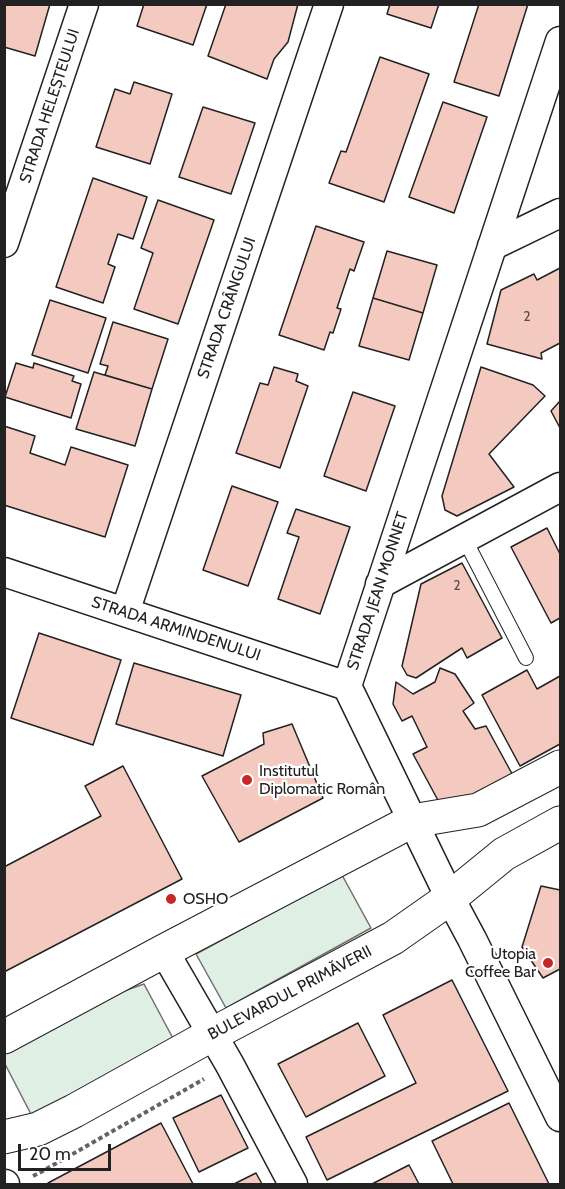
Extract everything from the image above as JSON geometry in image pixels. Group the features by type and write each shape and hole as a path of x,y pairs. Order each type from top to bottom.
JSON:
{"street":[{"name":"STRADA HELEȘTEULUI","path":"4,243 84,4"},
{"name":"STRADA CRÂNGULUI","path":"125,612 329,4"},
{"name":"STRADA JEAN MONNET","path":"561,41 348,686 450,898 549,1084 561,1117"},
{"path":"492,246 561,213"},
{"path":"380,584 561,487"},
{"name":"STRADA ARMINDENULUI","path":"4,572 348,686"},
{"path":"4,1037 412,821 478,810 561,767"},
{"name":"BULEVARDUL PRIMĂVERII","path":"4,1137 38,1129 74,1111 393,938 450,898 504,854 561,823"},
{"path":"164,951 230,1065 293,1185"}],"lane":[{"path":"464,538 526,658"}],"green space":[{"path":"342,875 371,928 226,1008 196,954"},
{"path":"144,984 176,1044 33,1118 5,1064 4,1033"}],"building":[{"path":"4,4 50,4 35,56 4,47"},
{"path":"144,4 207,4 193,45 137,26"},
{"path":"226,4 298,4 288,42 274,59 267,79 208,56"},
{"path":"390,4 439,4 431,28 387,14"},
{"path":"479,4 528,4 499,96 454,82"},
{"path":"380,57 429,74 384,202 329,183 341,151 346,152"},
{"path":"134,82 172,94 150,164 96,147 115,89 130,94"},
{"path":"443,102 487,117 454,213 409,197"},
{"path":"203,107 255,123 231,194 179,177"},
{"path":"93,178 147,197 133,239 118,234 108,264 115,267 103,303 56,287"},
{"path":"158,200 214,220 178,324 134,309 153,253 141,248"},
{"path":"316,226 364,242 354,271 350,269 337,308 341,309 333,333 330,332 324,350 279,335"},
{"path":"387,251 437,265 423,313 373,298"},
{"path":"560,268 560,343 541,353 542,359 487,344 501,290 534,274 537,280"},
{"path":"373,298 423,313 409,360 359,346"},
{"path":"50,300 106,318 88,373 32,355"},
{"path":"113,322 168,339 152,389 105,375 108,366 100,364"},
{"path":"16,363 33,368 34,363 74,376 72,381 81,384 71,418 5,397"},
{"path":"274,367 298,374 296,381 308,386 280,468 236,453 260,383 268,385"},
{"path":"481,367 533,385 545,396 489,454 514,487 457,516 445,510 442,496"},
{"path":"94,372 152,389 135,446 76,429"},
{"path":"353,392 395,406 366,491 324,476"},
{"path":"560,401 560,428 551,411"},
{"path":"4,426 35,436 30,453 65,465 71,447 128,465 105,537 4,505"},
{"path":"232,486 278,502 248,586 203,570"},
{"path":"296,509 350,527 320,614 278,599 299,537 287,533"},
{"path":"547,528 560,554 560,618 551,623 511,547"},
{"path":"462,563 502,638 467,658 462,648 416,678 407,675 402,666 421,584"},
{"path":"39,633 121,660 93,745 11,718"},
{"path":"134,663 241,695 223,756 116,724"},
{"path":"440,668 455,674 474,703 463,711 475,729 486,726 516,781 464,808 440,804 413,754 427,747 412,716 402,721 393,704 396,682 413,694 435,682"},
{"path":"527,670 537,689 560,676 560,744 520,766 482,695"},
{"name":"Institutul Diplomatic Român","path":"292,724 323,798 239,842 202,776 264,744 263,733"},
{"path":"123,766 182,879 4,972 4,867 101,816 85,786"},
{"path":"541,886 560,890 560,969 543,978 522,947"},
{"path":"452,980 508,1091 327,1180 306,1137 416,1083 383,1015"},
{"path":"358,1023 385,1076 306,1117 278,1064"},
{"path":"221,1095 248,1148 199,1172 173,1118"},
{"path":"509,1103 549,1184 453,1184 432,1141"},
{"path":"161,1123 193,1184 48,1183"},
{"path":"409,1165 419,1184 372,1184"},
{"path":"256,1173 262,1184 234,1184"}],"place":[{"name":"Institutul Diplomatic Român","path":"247,780"},
{"name":"OSHO","path":"171,899"},
{"name":"Utopia Coffee Bar","path":"548,963"}]}
